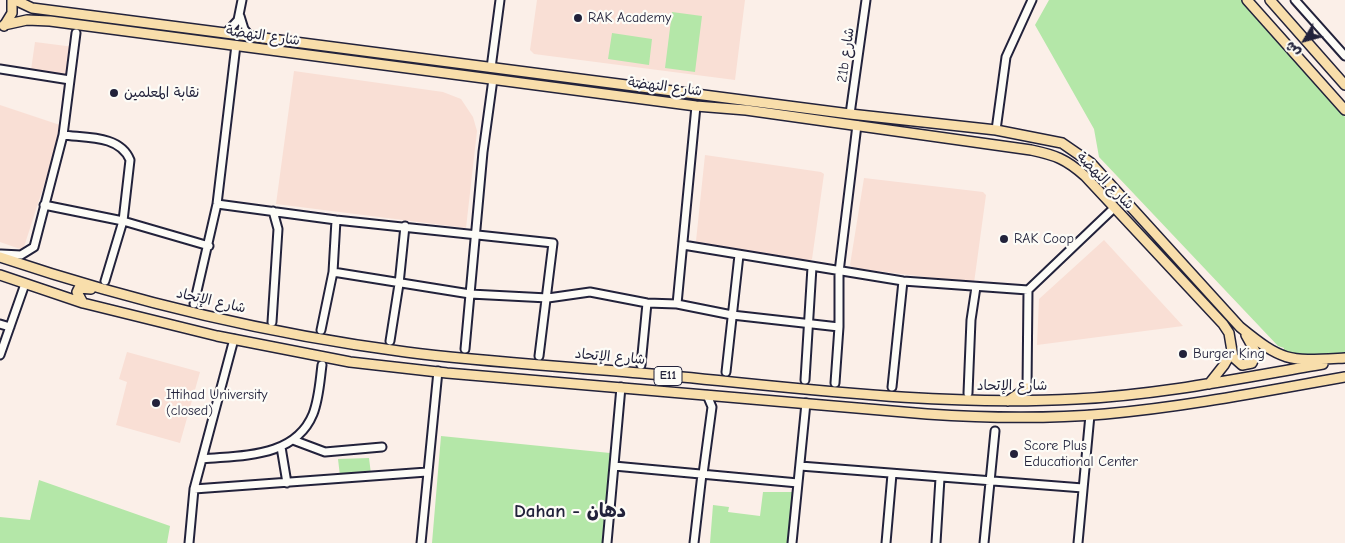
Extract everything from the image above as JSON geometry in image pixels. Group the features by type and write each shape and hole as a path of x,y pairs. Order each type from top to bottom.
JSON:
{"main road":[{"path":"2,27 12,13 13,0"},
{"name":"شارع النهضة","path":"13,0 32,8 850,114 996,130 1046,139 1075,150 1091,164 1240,327"},
{"path":"1247,0 1345,110"},
{"path":"1270,0 1345,85"},
{"path":"1260,14 1288,35 1295,33 1294,27"},
{"name":"شارع النهضة","path":"2,27 34,20 696,106 746,110 1030,150 1057,156 1070,163 1085,176 1223,324 1229,334 1232,352"},
{"path":"357,62 358,56 372,52"},
{"path":"746,110 772,112 775,109 773,104"},
{"name":"شارع الإتحاد","path":"0,256 118,293 236,322 316,338 404,352 933,398 1008,401 1113,397 1209,384 1345,359"},
{"name":"شارع الإتحاد","path":"0,275 83,303 234,339 350,362 707,395 987,418 1090,415 1224,398 1345,377"},
{"path":"83,303 77,295 79,288 118,293"},
{"path":"1232,352 1236,362 1242,365 1252,363 1255,358 1254,348 1240,327"},
{"path":"1240,327 1267,349 1281,356 1296,360 1345,359"},
{"path":"1209,384 1232,352"},
{"path":"802,380 812,388"},
{"path":"1008,401 1027,388"},
{"path":"839,406 850,400 850,395 846,391"}],"street":[{"path":"226,33 233,27 240,15 242,0"},
{"path":"490,68 502,0"},
{"name":"21b شارع","path":"850,114 866,0"},
{"path":"996,130 1006,57 1032,0"},
{"path":"1295,0 1345,56"},
{"path":"240,15 244,29 250,36"},
{"path":"0,256 21,256 34,247 63,135 76,33"},
{"path":"194,304 209,246 217,204 236,45"},
{"path":"0,69 70,80"},
{"path":"465,349 475,233 493,79"},
{"path":"677,304 696,106"},
{"path":"835,383 839,327 839,272 857,125"},
{"path":"63,135 117,143 127,152 130,169 123,221 105,281"},
{"path":"217,204 336,220 475,233 553,243 548,298 539,356"},
{"path":"44,205 123,221 209,246"},
{"path":"1027,388 1028,290 1114,208"},
{"path":"272,322 278,229 273,211"},
{"path":"321,330 333,272 336,220"},
{"path":"390,341 399,284 405,226"},
{"path":"684,245 902,281 1028,290"},
{"path":"726,372 739,254"},
{"path":"802,380 810,324 812,267"},
{"path":"333,272 470,294 548,298 590,292 647,303 677,304 732,315 839,327"},
{"path":"892,388 902,281"},
{"path":"0,356 25,284"},
{"path":"968,392 971,320 976,287"},
{"path":"640,365 647,303"},
{"path":"0,324 10,327"},
{"path":"188,543 194,489 234,339"},
{"path":"203,459 269,452 293,440 309,423 314,412 322,365"},
{"path":"420,543 438,371"},
{"path":"607,543 621,387"},
{"path":"694,543 712,407 707,395"},
{"path":"792,543 806,403"},
{"path":"1078,543 1090,415"},
{"path":"984,543 995,430"},
{"path":"293,440 325,452 382,447"},
{"path":"282,447 287,483"},
{"path":"614,466 798,483"},
{"path":"800,466 1083,488"},
{"path":"194,489 428,472"},
{"path":"886,543 892,474"},
{"path":"936,543 940,478"}],"shaded area":[{"path":"537,0 745,0 735,80 534,54 530,50"},
{"path":"35,42 74,47 69,76 31,70"},
{"path":"294,71 443,92 461,99 473,117 477,131 466,228 276,204"},
{"path":"0,105 63,126 23,250 0,242"},
{"path":"705,155 821,172 824,174 812,259 809,261 698,244 696,241"},
{"path":"864,178 983,192 986,195 974,283 853,268 850,265"},
{"path":"1104,240 1183,326 1037,345 1039,299"},
{"name":"Ittihad University (closed)","path":"127,352 200,372 180,443 116,425 127,382 119,379"}],"green space":[{"path":"1049,0 1241,0 1345,117 1345,353 1311,358 1283,352 1284,348 1278,346 1099,157 1094,129 1035,25"},
{"path":"672,12 702,16 695,72 665,68"},
{"path":"612,33 652,39 649,65 608,59"},
{"path":"441,436 610,453 602,543 432,543"},
{"path":"369,458 371,474 340,476 338,459"},
{"path":"39,480 170,526 167,543 0,543 0,517 30,520"},
{"path":"763,492 798,492 791,543 710,543 713,505 729,507 728,512 760,516"}],"place":[{"name":"RAK Academy","path":"578,18"},
{"name":"نقابة المعلمين","path":"114,93"},
{"name":"RAK Coop","path":"1004,239"},
{"name":"Burger King","path":"1183,354"},
{"name":"Ittihad University (closed)","path":"156,403"},
{"name":"Score Plus Educational Center","path":"1014,454"}],"district":[{"name":"Dahan - دهان","path":"570,512"}]}
